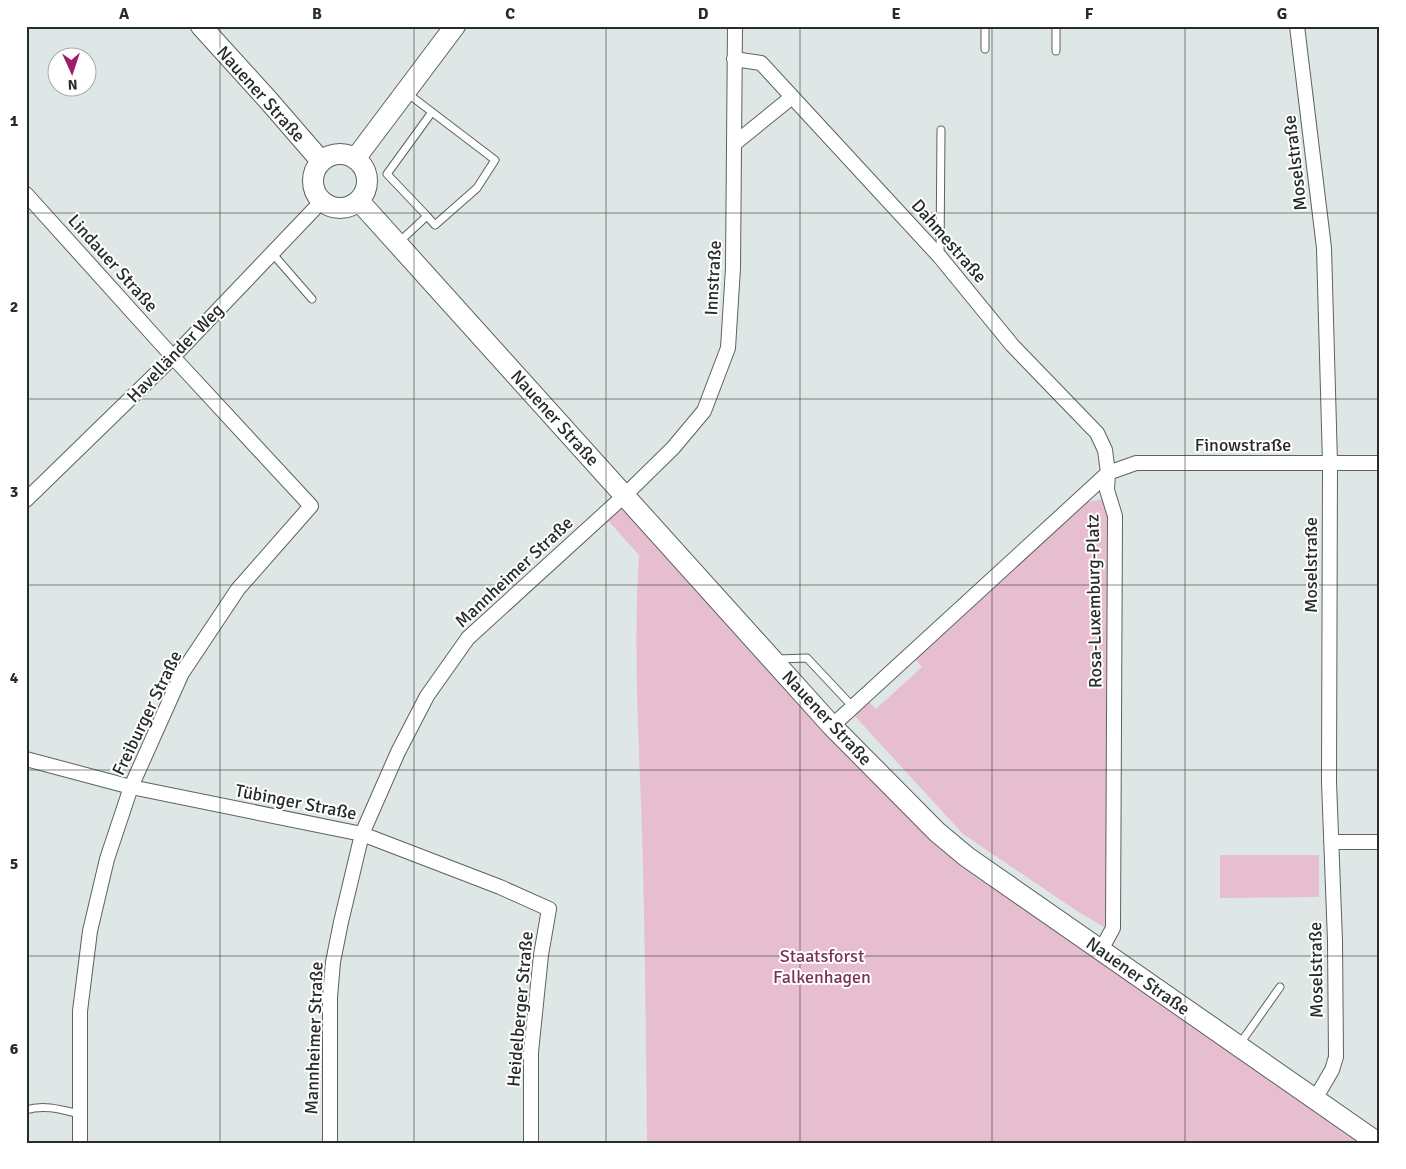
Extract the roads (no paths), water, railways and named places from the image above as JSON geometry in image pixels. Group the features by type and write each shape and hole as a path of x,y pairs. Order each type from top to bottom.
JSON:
{"main road":[{"name":"Nauener Straße","path":"201,26 321,161"},
{"path":"356,159 455,26"},
{"path":"338,154 356,159 366,175 367,184 359,201 352,206 344,208 328,206 321,202 312,186 315,168 329,156 338,154"},
{"name":"Nauener Straße","path":"359,201 832,726 938,832 967,857 1378,1143"}],"street":[{"name":"Innstraße","path":"625,495 673,448 704,411 728,348 733,268 735,26"},
{"name":"Moselstraße","path":"1297,26 1324,248 1330,463 1329,782 1336,942 1336,1057 1332,1070 1315,1099"},
{"name":"Dahmestraße","path":"734,59 761,63 940,257 1012,345 1097,433 1105,450 1108,473"},
{"path":"734,144 792,97"},
{"name":"Lindauer Straße","path":"26,194 173,357"},
{"name":"Havelländer Weg","path":"26,500 173,357 321,202"},
{"name":"Freiburger Straße","path":"80,1143 80,1011 90,931 107,859 131,787 182,673 238,589 311,506 173,357"},
{"name":"Finowstraße","path":"1108,473 1136,463 1380,463"},
{"name":"Rosa-Luxemburg-Platz","path":"832,726 1108,473"},
{"name":"Rosa-Luxemburg-Platz","path":"1101,950 1113,928 1115,516 1108,490 1108,473"},
{"name":"Mannheimer Straße","path":"330,1143 330,997 333,962 362,834 398,752 427,696 468,638 625,495"},
{"name":"Tübinger Straße","path":"26,759 131,787 362,834 500,887 549,909"},
{"path":"1331,842 1380,842"},
{"name":"Heidelberger Straße","path":"531,1143 531,1052 541,955 549,909"}],"lane":[{"path":"985,26 985,49"},
{"path":"1056,26 1056,52"},
{"path":"406,92 495,160 477,188 435,225 387,174 432,112"},
{"path":"940,257 941,130"},
{"path":"397,244 427,216"},
{"path":"272,253 312,299"},
{"path":"772,659 807,658 853,706"},
{"path":"1239,1046 1280,987"},
{"path":"26,1110 33,1108 57,1108 80,1114"}],"park label":[{"name":"Staatsforst Falkenhagen","path":"822,966"}]}
